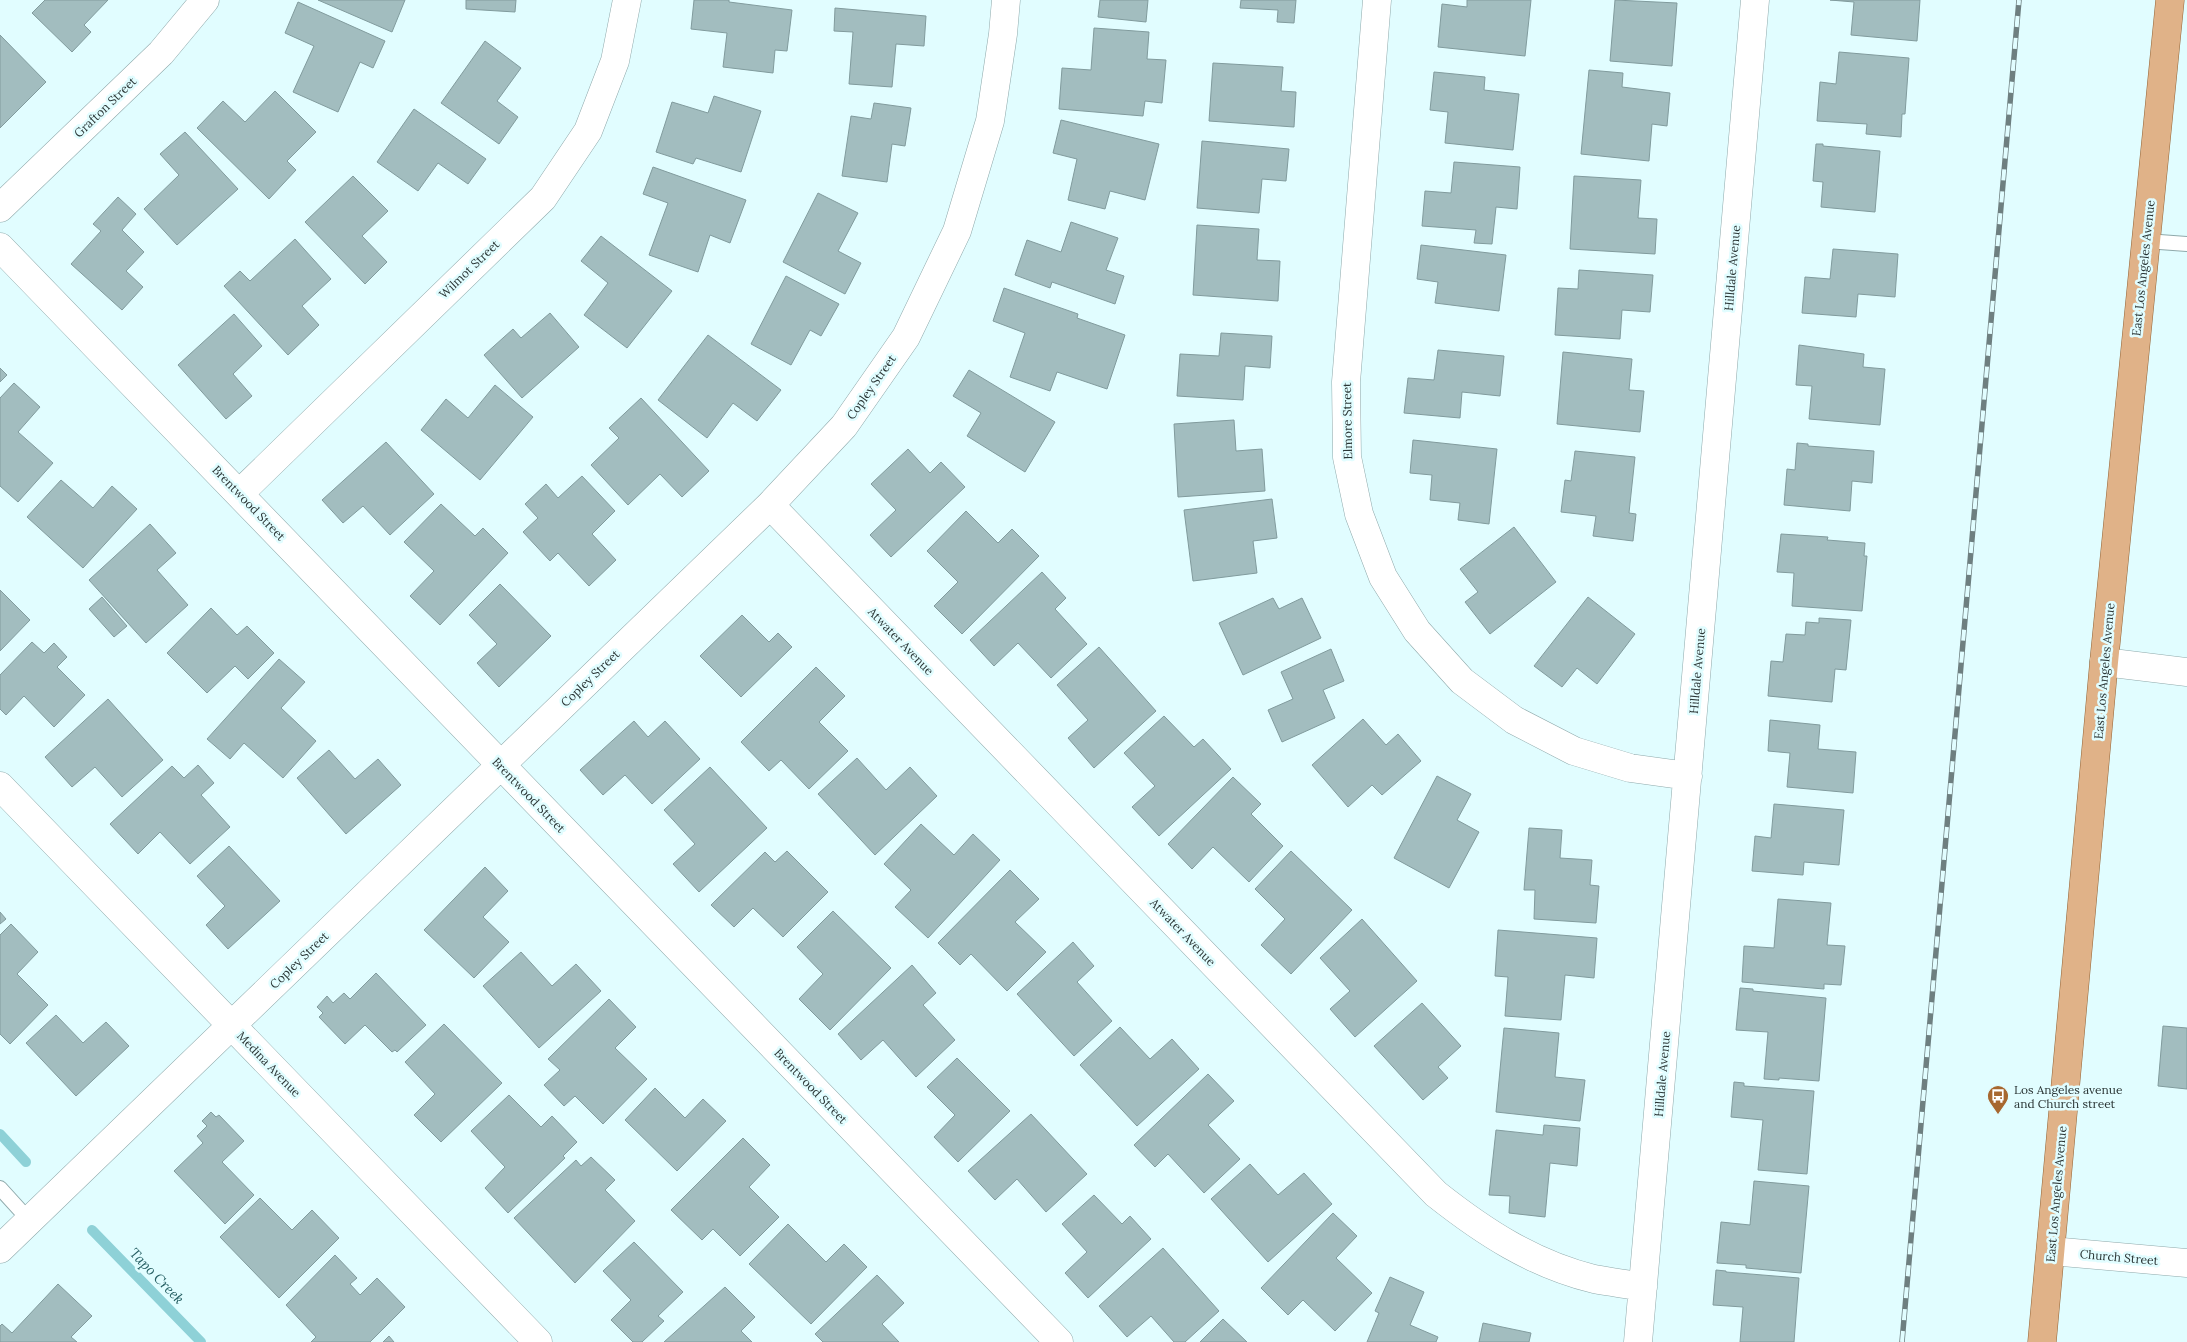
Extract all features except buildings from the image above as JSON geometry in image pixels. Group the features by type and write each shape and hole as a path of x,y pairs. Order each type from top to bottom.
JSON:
{"main road":[{"name":"East Los Angeles Avenue","path":"2042,1342 2104,662 2170,0"}],"street":[{"name":"Grafton Street","path":"0,208 161,53 205,0"},
{"name":"Wilmot Street","path":"240,493 542,198 588,131 616,61 627,0"},
{"name":"Copley Street","path":"0,1249 770,505 844,426 906,337 957,231 990,121 1006,0"},
{"name":"Elmore Street","path":"1377,0 1346,382 1346,457 1358,514 1380,568 1417,631 1462,680 1514,720 1574,751 1630,768 1688,776"},
{"name":"Hilldale Avenue","path":"1638,1342 1755,0"},
{"name":"Brentwood Street","path":"0,247 240,493 500,765 1059,1342"},
{"name":"Atwater Avenue","path":"770,505 1436,1194 1476,1226 1532,1257 1593,1278 1643,1287"},
{"path":"2104,662 2187,672"},
{"name":"Medina Avenue","path":"0,786 538,1342"},
{"name":"Church Street","path":"2051,1251 2187,1263"}],"lane":[{"path":"2146,241 2187,244"},
{"path":"0,1188 29,1220"}],"waterway":[{"name":"Tapo Creek","path":"0,1134 26,1162"},
{"name":"Tapo Creek","path":"92,1230 201,1342"}],"railway":[{"path":"1902,1342 2019,0"}],"place":[{"name":"Los Angeles avenue and Church street","path":"1998,1115"}]}
